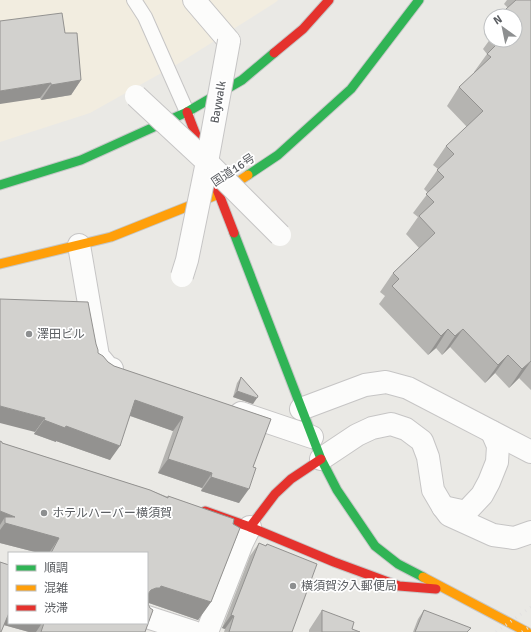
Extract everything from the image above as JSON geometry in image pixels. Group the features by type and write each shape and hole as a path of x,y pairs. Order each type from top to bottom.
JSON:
{"main road":[{"path":"0,185 81,160 187,112 242,80 303,29 329,0"},
{"name":"国道16号","path":"0,264 111,236 219,194 278,155 351,89 419,0"},
{"path":"187,112 321,459 337,490 358,523 375,546 398,564 527,632"},
{"path":"250,527 275,494 291,479 321,459"},
{"path":"199,509 250,527 334,562 399,586 448,590"}],"street":[{"name":"Baywalk","path":"182,276 187,260 207,162 229,41 194,0"},
{"path":"136,96 207,162 280,235"},
{"path":"78,245 98,356 108,368 131,376"},
{"path":"301,408 365,385 386,382 408,388 531,452"},
{"path":"222,406 312,437"},
{"path":"321,459 357,435 372,428 391,424 406,429 422,441 428,457 432,490 449,515 493,535 514,538 531,532"},
{"path":"443,507 466,512 482,495 497,462 498,446 492,432"},
{"path":"207,632 242,543 250,527"},
{"path":"148,617 193,632"}],"lane":[{"path":"134,0 145,17 187,112"}],"shaded area":[{"path":"0,0 278,0 181,62 90,113 0,142"}],"building":[{"path":"516,0 531,0 531,361 522,369 508,355 498,365 463,329 455,336 448,329 441,336 392,286 399,279 393,273 435,233 419,216 434,202 426,194 444,177 437,170 454,154 446,146 483,111 459,87 491,57 487,54 493,48 523,48 523,8 507,8"},
{"path":"62,13 65,33 77,33 81,80 0,91 0,21"},
{"path":"0,299 88,302 98,353 114,366 271,419 253,467 256,468 249,489 211,477 212,473 168,459 183,417 135,400 120,446 66,426 65,428 44,420 45,418 0,406"},
{"path":"241,377 258,396 257,398 237,391"},
{"path":"0,441 2,443 150,490 168,498 168,496 234,519 233,524 240,528 211,602 161,586 160,588 151,590 148,594 148,552 52,552 59,538 5,523 5,517 15,517 0,511"},
{"path":"259,543 266,546 267,544 317,564 292,632 229,632 234,616 231,615"},
{"path":"0,562 8,565 8,615 0,632"},
{"path":"148,604 153,610 148,624"},
{"path":"322,610 354,622 352,629 360,632 322,632"},
{"path":"424,610 471,628 467,632 415,632"},
{"path":"44,624 148,624 145,632 41,632"}],"railway":[{"path":"496,632 531,607"},
{"path":"522,632 531,626"}],"traffic: fast":[{"path":"248,175 278,155 351,89 419,0"},
{"path":"0,185 81,160 187,112 242,80 274,53"},
{"path":"234,233 321,459 337,490 375,546 398,564 423,577"}],"traffic: slow":[{"path":"0,264 111,237 219,194 248,175"},
{"path":"423,577 527,632"}],"traffic: jam":[{"path":"274,53 303,29 329,0"},
{"path":"187,112 234,233"},
{"path":"250,527 275,494 291,479 321,459"},
{"path":"205,511 250,527 334,562 399,586 436,589"}],"place":[{"name":"澤田ビル","path":"29,334"},
{"name":"ホテルハーバー横須賀","path":"44,513"},
{"name":"横須賀汐入郵便局","path":"293,586"}]}
